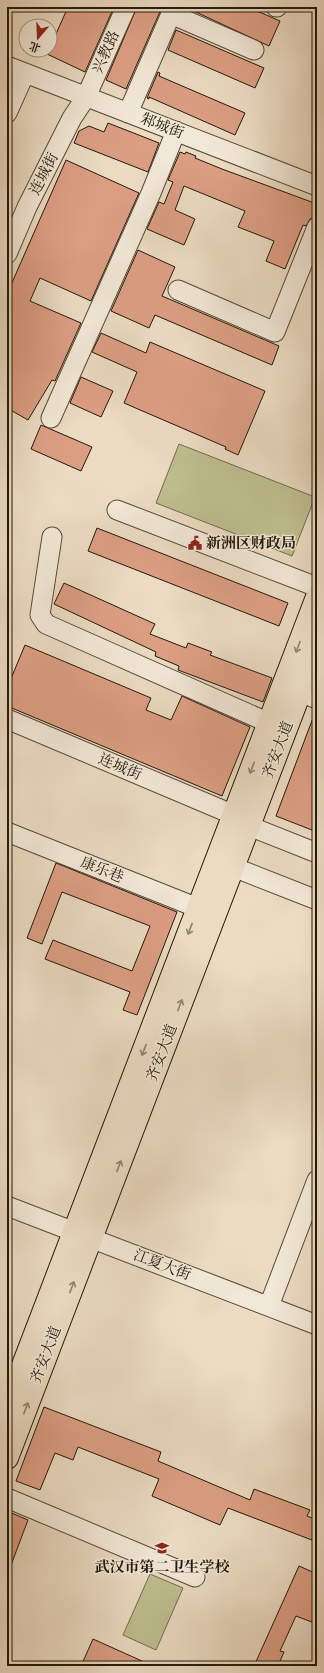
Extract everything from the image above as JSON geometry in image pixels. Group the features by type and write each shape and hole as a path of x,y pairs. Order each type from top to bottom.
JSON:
{"main road":[{"name":"齐安大道","path":"7,1407 82,1235 233,867 241,821 269,723 317,597"},
{"name":"齐安大道","path":"7,1458 82,1235 198,908 241,821 309,695 317,648"}],"street":[{"name":"兴教路","path":"86,97 126,7"},
{"path":"128,113 172,10 254,50"},
{"name":"邾城街","path":"7,66 317,186"},
{"path":"7,113 25,73"},
{"name":"连城街","path":"7,254 27,207 58,145 72,118 86,97"},
{"path":"51,418 176,131"},
{"path":"178,290 276,332 317,227"},
{"path":"117,510 317,587"},
{"path":"52,537 40,616 46,624 269,723"},
{"name":"连城街","path":"7,719 317,853"},
{"name":"康乐巷","path":"7,832 198,908"},
{"path":"233,867 317,900"},
{"path":"269,1306 317,1180"},
{"name":"江夏大街","path":"7,1206 317,1325"},
{"path":"7,1498 195,1577"}],"green space":[{"path":"179,444 315,497 292,556 156,503"},
{"path":"150,1574 183,1588 156,1650 123,1635"}],"building":[{"path":"68,7 114,7 85,72 55,58 58,58 58,29"},
{"path":"137,7 162,7 126,89 106,80"},
{"path":"185,7 248,7 280,21 269,46"},
{"path":"176,30 264,68 255,88 168,50"},
{"path":"158,72 160,73 159,76 245,113 235,135 149,97 149,99 147,98"},
{"path":"108,123 159,143 148,172 74,143 79,131 89,126 104,132"},
{"path":"180,152 185,154 186,152 196,156 195,158 222,169 317,204 316,216 310,219 306,226 303,225 285,269 266,261 274,241 238,227 245,211 184,186 175,210 195,219 184,245 147,229 159,202 164,204 173,182 168,180"},
{"path":"66,160 139,193 91,301 40,278 30,301 81,323 55,381 52,380 28,420 7,408 7,294"},
{"path":"138,250 175,267 162,296 279,346 272,365 155,315 149,328 111,311"},
{"path":"101,333 146,353 150,342 265,391 238,455 225,449 226,447 124,403 137,372 92,352"},
{"path":"81,377 113,391 101,417 70,403"},
{"path":"41,425 92,447 81,471 31,449"},
{"path":"97,528 288,603 279,626 88,551"},
{"path":"64,583 155,624 150,634 186,648 188,643 212,652 210,655 272,678 263,702 178,670 179,666 155,656 156,652 54,604"},
{"path":"25,645 151,698 146,710 171,720 182,696 250,727 222,796 7,706 7,680 10,681"},
{"path":"317,710 317,832 276,816"},
{"path":"56,863 177,912 137,1015 123,1010 130,992 45,959 53,940 132,971 150,926 62,892 42,944 27,938"},
{"path":"44,1407 161,1452 158,1461 250,1500 254,1489 310,1510 307,1516 317,1520 317,1542 228,1508 220,1525 152,1496 159,1479 78,1447 73,1460 55,1453 40,1490 16,1481"},
{"path":"7,1511 28,1520 8,1573 7,1573"},
{"path":"299,1566 317,1574 317,1624 296,1616 280,1651 284,1652 278,1666 254,1666"},
{"path":"93,1639 153,1666 81,1666"}],"place":[{"name":"新洲区财政局","path":"195,543"},
{"name":"武汉市第二卫生学校","path":"162,1548"}]}
